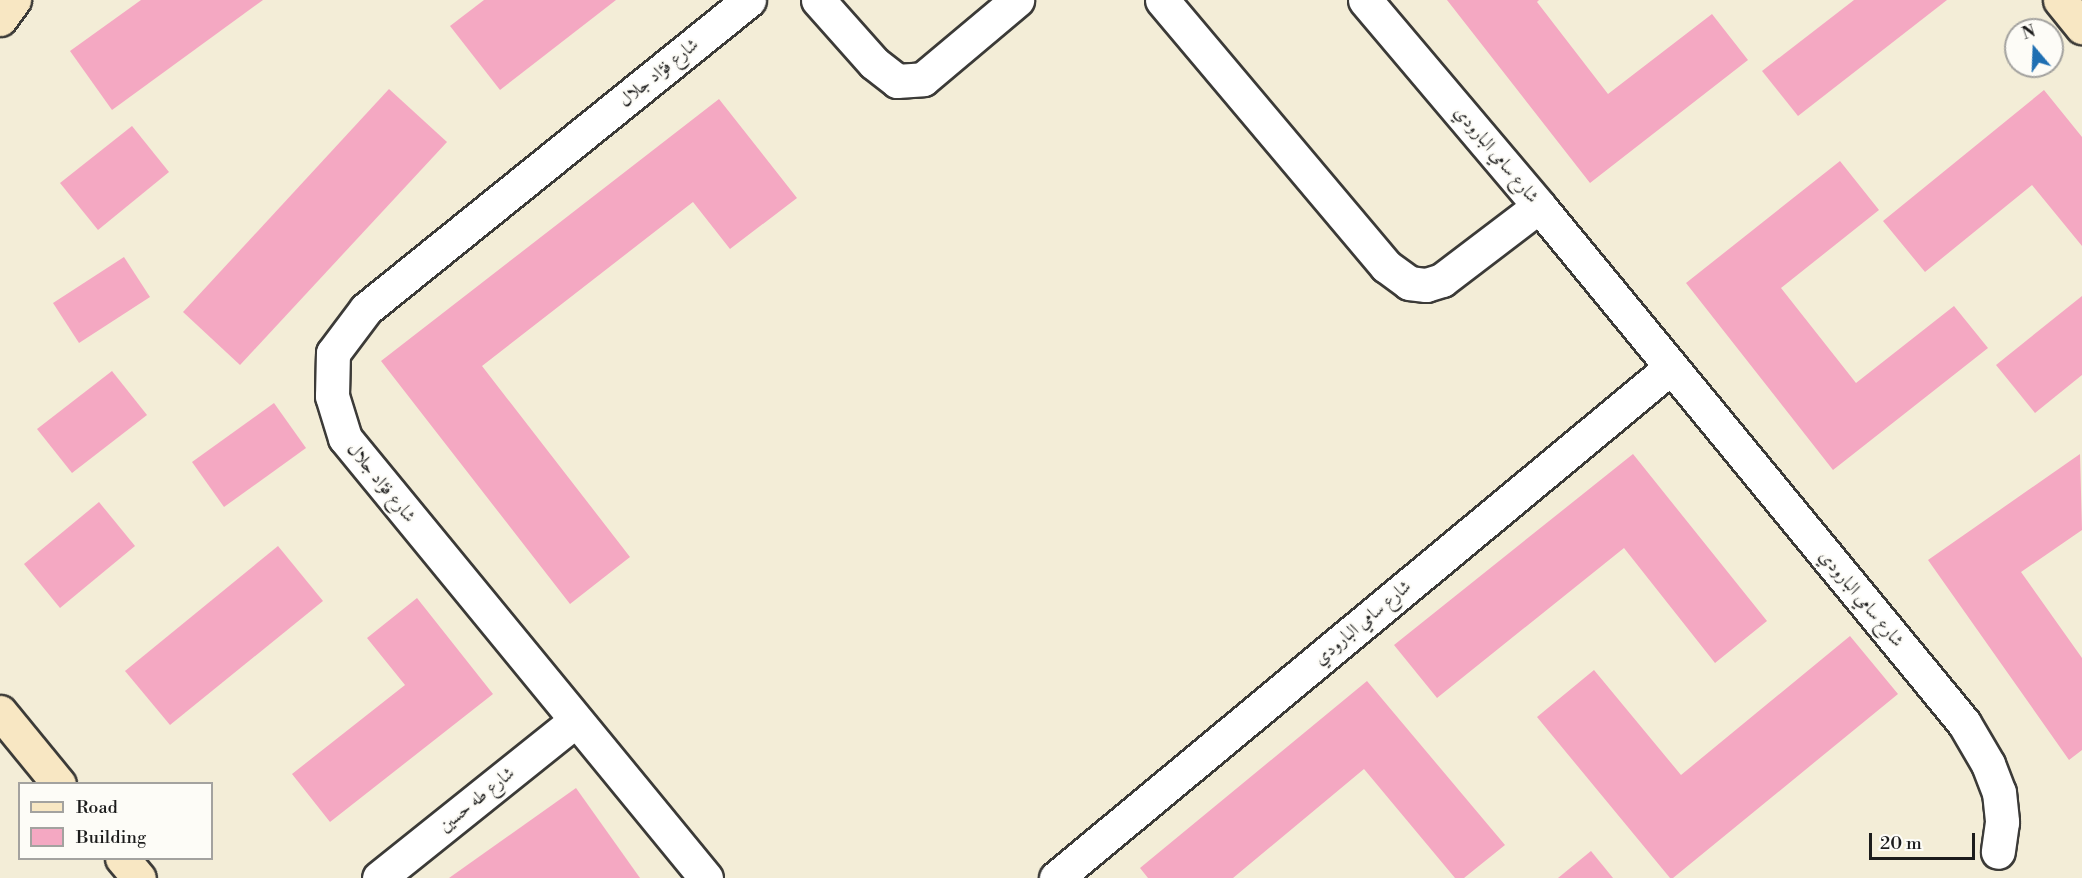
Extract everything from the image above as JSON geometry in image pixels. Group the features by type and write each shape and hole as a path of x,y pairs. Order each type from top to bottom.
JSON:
{"street":[{"path":"0,19 14,0"},
{"name":"شارع فؤاد جلال","path":"706,878 345,438 332,396 333,352 366,309 749,0"},
{"path":"818,0 874,63 897,81 922,79 1017,0"},
{"path":"1162,0 1386,266 1408,283 1426,285 1442,280 1539,206"},
{"name":"شارع سامي البارودي","path":"1365,0 1539,206 1670,369 1964,723 1988,764 1999,792 2002,822 1998,852"},
{"path":"2060,0 2082,27"},
{"name":"شارع سامي البارودي","path":"1056,878 1670,369"},
{"path":"0,712 58,782"},
{"name":"شارع طه حسين","path":"379,878 575,721"},
{"path":"124,860 139,878"}],"building":[{"path":"141,0 263,0 112,110 70,51"},
{"path":"484,0 616,0 500,90 450,26"},
{"path":"1447,0 1539,0 1537,2 1608,94 1712,14 1748,60 1590,183"},
{"path":"1854,0 1947,0 1798,116 1762,71"},
{"path":"389,89 447,142 240,365 183,312"},
{"path":"2044,90 2082,137 2082,246 2032,185 1925,272 1883,221"},
{"path":"719,99 797,198 730,249 693,202 482,366 630,557 570,604 381,361"},
{"path":"132,126 169,172 98,230 60,183"},
{"path":"1840,161 1879,210 1781,288 1856,383 1954,306 1988,348 1833,470 1686,283"},
{"path":"124,257 150,297 79,343 53,303"},
{"path":"2082,296 2082,375 2035,413 1996,365"},
{"path":"112,371 147,415 72,473 37,429"},
{"path":"274,403 306,448 224,507 192,462"},
{"path":"1633,454 1767,621 1715,663 1624,548 1437,698 1394,645"},
{"path":"2080,454 2082,530 2021,572 2082,658 2082,750 2069,760 1928,560"},
{"path":"99,502 135,546 60,608 24,564"},
{"path":"278,546 323,601 170,725 125,671"},
{"path":"417,598 493,694 330,822 292,774 405,685 367,638"},
{"path":"1850,636 1898,694 1673,878 1670,878 1537,717 1594,670 1681,775"},
{"path":"1367,681 1505,845 1464,878 1455,878 1364,769 1233,878 1148,878 1140,868"},
{"path":"576,788 640,878 449,878"},
{"path":"1591,851 1613,878 1558,878"}]}
